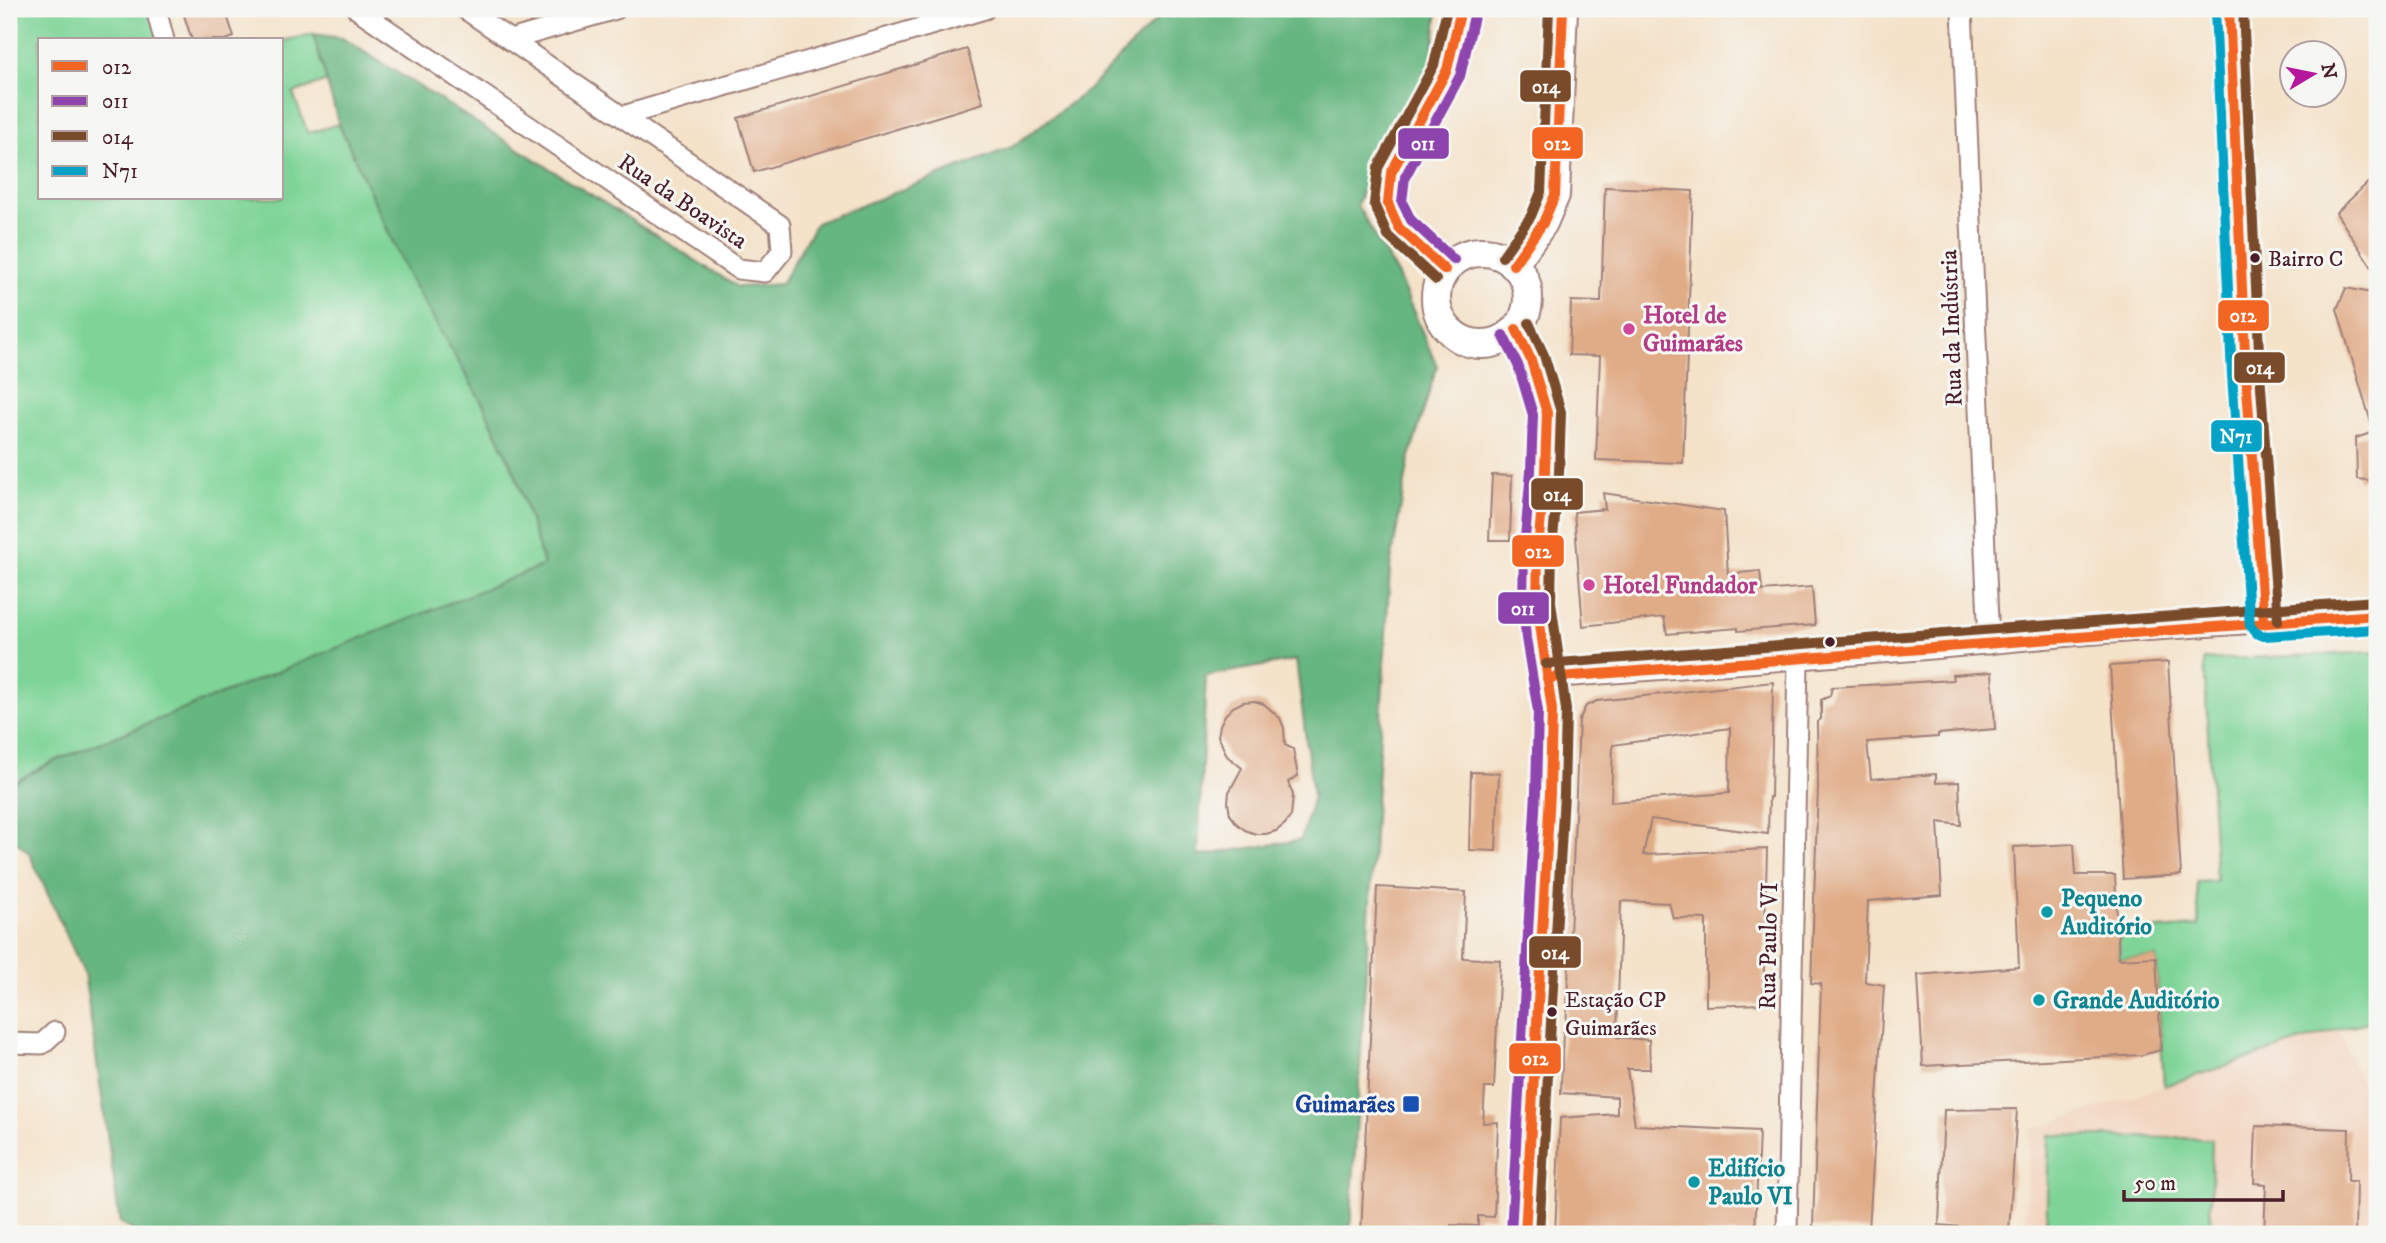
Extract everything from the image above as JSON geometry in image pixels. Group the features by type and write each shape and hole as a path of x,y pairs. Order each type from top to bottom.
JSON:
{"street":[{"path":"156,9 163,38"},
{"name":"Rua da Boavista","path":"356,9 738,269 765,272 782,251 780,225 465,9"},
{"path":"510,40 616,9"},
{"path":"624,116 985,9"},
{"path":"1445,270 1399,228 1388,204 1391,173 1447,70 1461,9"},
{"path":"1513,265 1543,223 1555,195 1563,9"},
{"name":"Rua da Indústria","path":"1962,9 1989,645"},
{"path":"2229,9 2246,374 2264,622"},
{"path":"1472,253 1490,253 1513,265 1524,279 1528,298 1523,318 1516,329 1508,336 1486,345 1469,343 1453,335 1438,315 1435,297 1445,270 1458,259 1472,253"},
{"path":"1516,329 1531,360 1547,413 1537,603 1539,636 1552,710 1550,793 1525,1234"},
{"path":"1547,678 1989,645 2082,635 2377,615"},
{"name":"Rua Paulo VI","path":"1787,1234 1798,659"},
{"path":"9,1043 42,1044 55,1032"}],"shaded area":[{"path":"2339,1029 2368,1099 2377,1145 2374,1234 2024,1234 2030,1130"}],"green space":[{"path":"9,9 162,9 171,38 38,38 38,200 284,200 284,41 313,34 327,81 293,93 308,133 339,124 407,273 484,406 515,473 544,565 52,762 9,785"},
{"path":"1167,9 1438,9 1431,72 1377,154 1357,205 1398,276 1437,366 1409,460 1390,568 1350,1234 139,1234 120,1223 84,973 29,853 9,835 9,785 52,762 544,565 515,473 484,406 407,273 339,124 313,34 342,38 738,287 781,284 816,223 1012,147 1088,90","holes":["1296,660 1313,796 1301,840 1198,856 1206,676"]},
{"path":"2377,652 2377,1020 2339,1029 2164,1086 2156,957 2119,959 2118,932 2199,926 2197,882 2216,881 2204,660"},
{"path":"2049,1135 2212,1139 2210,1234 2046,1234"}],"building":[{"path":"182,9 225,9 234,37 191,38"},
{"path":"967,49 983,103 754,172 738,118"},
{"path":"2377,174 2377,275 2336,213"},
{"name":"Hotel de Guimarães","path":"1605,187 1693,191 1683,463 1596,460 1600,356 1569,355 1571,301 1601,302"},
{"path":"2346,288 2377,294 2377,429 2373,429 2337,309"},
{"path":"2377,431 2377,481 2357,479 2356,438"},
{"path":"1492,475 1512,476 1510,540 1489,540"},
{"name":"Hotel Fundador","path":"1603,493 1724,511 1728,574 1760,571 1762,591 1812,587 1815,625 1667,634 1664,617 1583,626 1574,512 1605,509"},
{"path":"2168,662 2181,875 2123,879 2110,666"},
{"path":"1992,672 1995,729 1938,734 1938,737 1867,742 1871,779 1936,774 1936,783 1959,782 1961,825 1938,822 1942,895 1868,901 1865,982 1884,985 1869,1230 1813,1227 1821,984 1811,983 1818,788 1817,722 1821,719 1821,700 1830,696 1832,687 1953,680 1952,675"},
{"path":"1773,682 1768,834 1651,819 1643,855 1767,849 1763,1004 1706,1006 1706,919 1673,918 1669,903 1621,901 1617,1037 1649,1040 1650,1069 1627,1069 1635,1125 1759,1131 1755,1234 1555,1234 1560,1118 1617,1114 1617,1097 1561,1093 1579,720 1586,706 1597,701","holes":["1730,728 1729,793 1611,802 1613,745"]},
{"path":"1254,701 1264,704 1280,718 1284,728 1285,745 1293,749 1298,776 1288,782 1293,795 1291,816 1276,831 1266,834 1245,830 1230,814 1229,792 1242,768 1227,756 1218,736 1225,715 1233,707"},
{"path":"1471,772 1499,773 1496,851 1469,850"},
{"name":"Grande Auditório","path":"2074,844 2076,875 2115,875 2119,959 2156,957 2161,1050 2142,1055 1923,1066 1918,975 2019,967 2014,847"},
{"path":"1377,887 1466,892 1463,958 1500,960 1494,1088 1485,1088 1483,1123 1498,1122 1494,1217 1478,1216 1478,1226 1451,1225 1450,1234 1361,1234"},
{"path":"2017,1109 2009,1231 1939,1225 1944,1110"},
{"path":"2256,1126 2349,1129 2348,1181 2356,1181 2355,1234 2264,1234 2266,1184 2254,1183"}],"transit line":[{"name":"014","path":"1436,280 1388,236 1374,204 1378,168 1434,65 1447,9"},
{"name":"012","path":"1445,270 1399,228 1388,204 1391,173 1447,70 1461,9"},
{"name":"014","path":"1502,257 1531,216 1541,192 1549,9"},
{"name":"012","path":"1513,265 1543,223 1555,195 1563,9"},
{"name":"012","path":"2229,9 2246,374 2264,622"},
{"name":"014","path":"2243,9 2260,373 2278,621"},
{"name":"N71","path":"2215,10 2232,375 2250,626 2256,633 2264,636 2377,629"},
{"name":"011","path":"1454,260 1411,220 1402,202 1405,177 1460,76 1475,12"},
{"name":"014","path":"1529,323 1544,355 1561,412 1551,602 1566,710 1564,794 1539,1234"},
{"name":"012","path":"1516,329 1531,360 1547,413 1537,603 1552,710 1550,793 1525,1234"},
{"name":"011","path":"1503,335 1518,365 1533,415 1523,603 1538,711 1536,792 1511,1233"},
{"name":"014","path":"1546,664 2376,601"},
{"name":"012","path":"1547,678 2377,615"}],"place":[{"name":"Bairro C","path":"2255,258"},
{"name":"Hotel de Guimarães","path":"1629,329"},
{"name":"Hotel Fundador","path":"1589,585"},
{"name":"Pequeno Auditório","path":"2047,912"},
{"name":"Grande Auditório","path":"2039,1000"},
{"name":"Estação CP Guimarães","path":"1552,1012"},
{"name":"Guimarães","path":"1411,1104"},
{"name":"Edifício Paulo VI","path":"1694,1182"}]}
